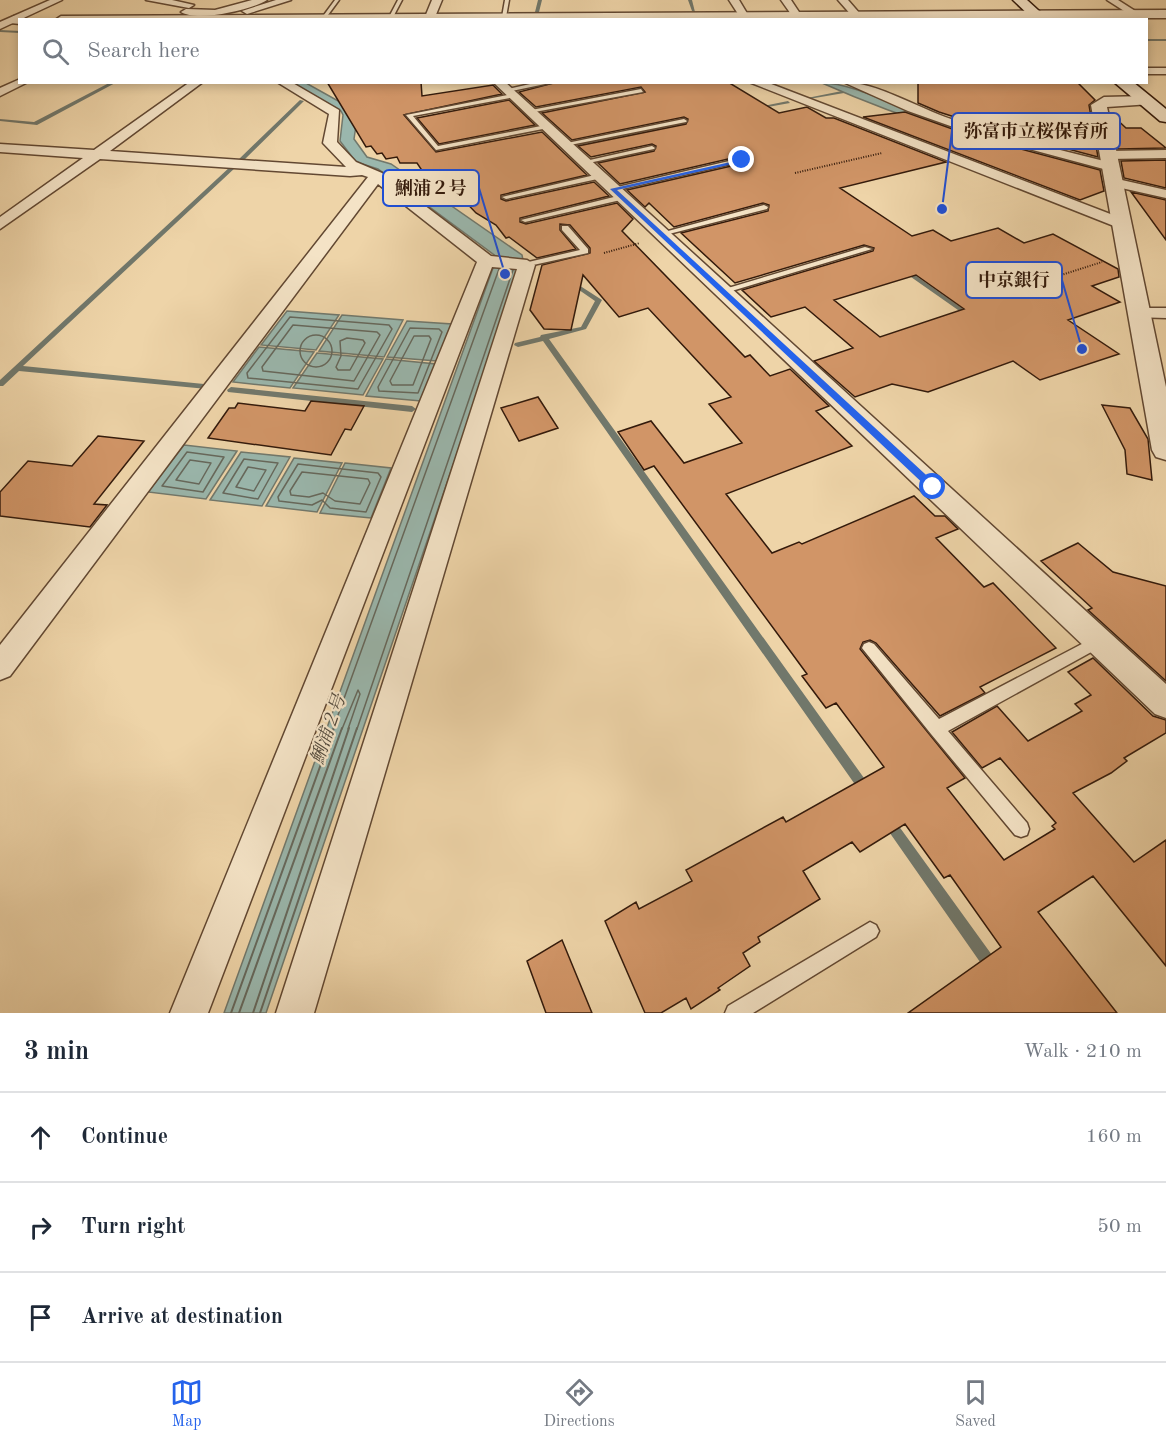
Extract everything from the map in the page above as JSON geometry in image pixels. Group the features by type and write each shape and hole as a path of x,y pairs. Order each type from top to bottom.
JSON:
{"main road":[{"path":"1019,0 1041,17"},
{"path":"1125,84 1166,117"}],"street":[{"path":"20,18 57,0"},
{"path":"151,0 191,6 215,13 262,0"},
{"path":"234,18 243,12 286,0"},
{"path":"431,18 437,0"},
{"path":"734,0 742,17"},
{"path":"786,0 796,15"},
{"path":"843,0 856,15"},
{"path":"1112,0 1135,14"},
{"path":"175,18 191,6"},
{"path":"390,18 648,14 742,17 796,15 1041,17 1166,14"},
{"path":"0,26 16,20"},
{"path":"1148,71 1166,71"},
{"path":"0,92 18,84"},
{"path":"0,224 195,84"},
{"path":"285,84 335,113 330,143 351,165 370,173 486,261 527,265 295,1013"},
{"path":"759,84 1120,223"},
{"path":"852,84 878,96 1011,143 1111,168 1166,194"},
{"path":"506,90 1166,704"},
{"path":"1146,101 1104,102 1099,105 1120,223 1166,450"},
{"path":"0,148 370,173"},
{"path":"1111,168 1166,154"},
{"path":"0,667 370,173"},
{"path":"189,1013 486,261"},
{"path":"1139,313 1166,313"}],"lane":[{"path":"330,18 337,0"},
{"path":"390,18 400,0"},
{"path":"504,17 507,0"},
{"path":"540,84 506,90 409,115 436,148 546,127"},
{"path":"529,111 641,91"},
{"path":"565,144 684,121"},
{"path":"525,220 604,181 652,148"},
{"path":"506,197 742,160"},
{"path":"663,236 764,207"},
{"path":"527,265 585,251 565,228"},
{"path":"722,291 868,249"},
{"path":"936,729 1099,641"},
{"path":"869,648 1021,829"},
{"path":"735,1013 870,931"}],"path":[{"path":"795,173 915,145"},
{"path":"594,255 663,236"},
{"path":"992,297 1127,254"}],"water":[{"path":"293,84 308,84 358,112 354,139 367,157 391,164 522,255 523,260 266,1013 224,1013 497,257 378,169 356,162 340,141 343,115 341,111"},
{"path":"824,84 858,90 967,130 1100,169 1099,175 959,135"},
{"path":"287,311 339,315 316,350 261,345"},
{"path":"342,315 403,320 384,357 319,351"},
{"path":"407,321 452,324 437,361 387,357"},
{"path":"259,347 314,352 290,388 233,382"},
{"path":"317,353 383,359 363,395 293,388"},
{"path":"386,359 436,364 421,401 366,396"},
{"path":"184,445 237,451 206,499 148,492"},
{"path":"241,452 290,457 262,506 210,500"},
{"path":"294,458 342,463 317,512 266,506"},
{"path":"345,463 391,468 371,518 320,513"}],"building":[{"path":"328,84 421,84 422,96 493,85 502,94 404,115 436,152 542,132 587,175 501,195 501,199 506,201 594,182 609,196 520,218 520,222 526,224 617,203 633,219 622,231 745,357 750,355 770,376 790,369 829,406 816,411 852,446 726,494 772,553 799,542 802,544 914,496 935,516 945,516 958,529 936,538 984,587 993,583 1056,648 980,687 985,693 940,716 876,643 870,640 863,642 860,649 965,778 947,788 1004,860 1055,829 1052,826 1056,823 1000,758 982,768 952,732 997,706 1028,741 1082,711 1075,704 1091,695 1068,672 1093,658 1153,716 1166,720 1166,733 1124,758 1127,761 1111,773 1073,793 1134,862 1166,840 1166,966 1093,876 1038,912 1117,1013 908,1013 1001,947 950,875 944,878 905,824 860,852 852,842 803,871 820,899 758,937 760,942 743,953 750,966 718,988 720,990 691,1009 686,998 661,1013 645,1013 605,921 636,902 639,909 692,881 686,870 783,817 786,822 884,767 836,703 826,708 802,676 807,674 654,466 644,470 618,432 651,421 684,463 742,443 709,404 731,397 648,308 619,317 583,275 571,330 544,329 530,310 542,265 590,253 590,248 570,225 560,224 560,230 576,249 537,258 509,237 506,238 496,225 476,213 456,192 453,193 436,170 423,172 417,163 400,163 397,157 386,159 382,153 377,154 371,146 366,147"},
{"path":"549,84 731,84 779,113 807,107 826,118 834,118 946,162 840,188 912,236 933,230 951,241 998,228 1024,243 1053,234 1118,269 1119,277 1092,286 1120,302 1068,320 1119,354 1040,380 1013,361 928,392 892,384 855,397 814,361 853,348 805,307 771,317 742,290 873,251 874,248 864,245 735,283 681,233 768,211 769,205 763,203 674,227 649,203 645,207 627,190 744,163 746,158 741,156 620,184 598,163 654,151 656,146 652,144 591,157 578,146 686,124 688,119 684,117 572,140 542,113 645,92 641,87 536,107 519,92","holes":["916,275 964,309 880,337 834,300"]},
{"path":"918,84 1079,84 1095,100 1089,105 1098,157 992,129 918,103"},
{"path":"509,100 535,125 439,144 417,118"},
{"path":"905,112 972,136 1100,170 1104,191 1080,200 863,117"},
{"path":"1111,114 1126,128 1141,128 1166,148 1118,149"},
{"path":"1166,160 1166,188 1124,178 1121,161"},
{"path":"1131,192 1166,200 1166,240"},
{"path":"538,397 558,428 519,441 501,408"},
{"path":"311,401 364,406 351,430 345,429 331,455 208,438 229,408 235,408 238,403 305,411"},
{"path":"1102,405 1130,408 1148,439 1152,480 1127,474 1125,450"},
{"path":"98,436 144,441 94,504 107,505 90,527 0,516 0,492 28,461 72,466"},
{"path":"1078,543 1113,572 1166,586 1166,681 1088,610 1092,608 1041,561"},
{"path":"562,940 592,1013 546,1013 527,961"}],"waterway":[{"path":"537,12 540,0"},
{"path":"690,0 694,11"},
{"path":"0,31 18,32"},
{"path":"1148,40 1166,40"},
{"path":"0,120 35,124 111,84"},
{"path":"809,98 842,92"},
{"path":"239,162 302,101"},
{"path":"756,108 788,102"},
{"path":"580,144 698,120"},
{"path":"600,162 628,157"},
{"path":"17,368 233,167"},
{"path":"419,176 449,170"},
{"path":"903,269 970,316"},
{"path":"545,338 584,328 599,300 571,282"},
{"path":"518,345 545,338"},
{"path":"545,338 865,789"},
{"path":"0,384 17,368"},
{"path":"17,368 204,387"},
{"path":"231,390 412,409"},
{"path":"889,822 992,967"}],"place":[{"name":"弥富市立桜保育所","path":"942,209"},
{"name":"鯏浦２号","path":"505,274"},
{"name":"中京銀行","path":"1082,349"}],"route":[{"path":"742,160 613,189 933,487"}]}
